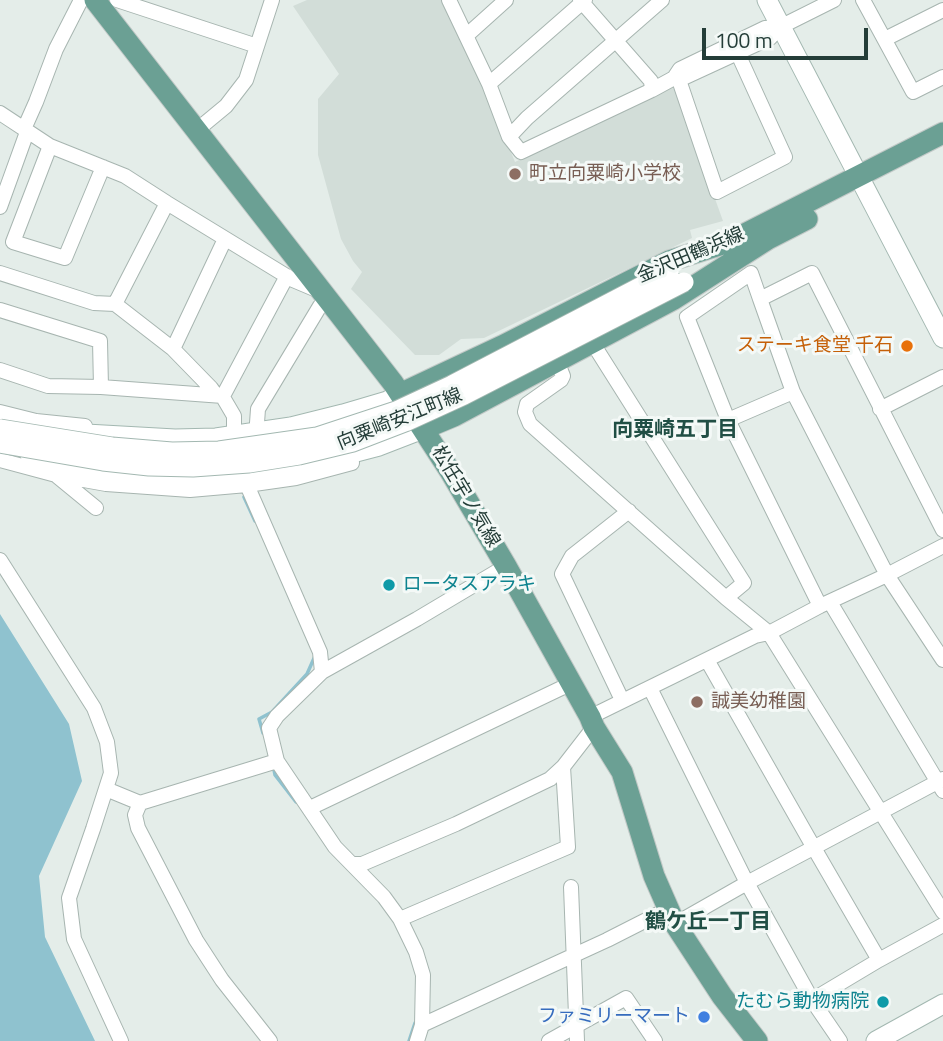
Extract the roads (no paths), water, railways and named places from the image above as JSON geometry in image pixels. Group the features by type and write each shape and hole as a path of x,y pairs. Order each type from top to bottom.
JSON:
{"main road":[{"name":"松任宇ノ気線","path":"95,0 400,394 450,471 622,772 654,876 672,916 722,996 757,1041"},
{"path":"767,0 943,338"},
{"name":"金沢田鶴浜線","path":"423,429 454,416 674,299 943,133"},
{"name":"金沢田鶴浜線","path":"400,394 515,340 669,261 729,242 943,149"},
{"name":"向粟崎安江町線","path":"0,429 112,447 172,452 219,451 317,437 396,411 677,277 768,239"},
{"name":"向粟崎安江町線","path":"0,444 103,461 193,467 249,463 353,442 464,395 677,277 729,242"},
{"path":"0,429 174,439 216,438 291,427 387,401 400,394"},
{"path":"0,444 61,470 166,478 224,477 288,468 351,453 379,446 423,429"},
{"path":"876,1041 943,1004"}],"street":[{"path":"0,207 56,49 81,0"},
{"path":"117,0 257,46"},
{"path":"197,130 226,106 246,80 272,0"},
{"path":"449,0 489,84 509,137 521,152 676,79"},
{"path":"466,36 506,0"},
{"path":"509,137 527,118 662,0"},
{"path":"735,48 785,157 717,192 676,79 680,69 735,48 765,28 780,27 834,0"},
{"path":"863,0 913,92 943,77"},
{"path":"489,84 582,1 651,81 652,90"},
{"path":"885,39 943,10"},
{"path":"0,113 50,146 125,176 225,239 325,296 258,409 257,424"},
{"path":"50,146 13,242 65,258 103,167"},
{"path":"115,304 167,204"},
{"path":"173,349 225,239"},
{"path":"0,273 94,303 115,304 173,349 220,395 234,416 234,427"},
{"path":"422,1025 573,955 747,883 880,812 941,784 825,604 729,420 687,317 751,273 793,393 887,575 943,660"},
{"path":"760,299 812,273 943,530"},
{"path":"220,395 287,276"},
{"path":"0,310 100,341 101,387"},
{"path":"597,350 744,583 726,598"},
{"path":"556,361 563,373 561,380 527,404 526,417 530,424 769,633 943,912"},
{"path":"0,370 48,386 220,395"},
{"path":"880,409 943,377"},
{"path":"729,420 793,393"},
{"path":"0,412 36,421 184,431 257,424 327,410 331,417"},
{"path":"0,460 61,470 106,484 190,490 296,478 352,463 351,453"},
{"path":"61,470 96,508"},
{"path":"247,485 320,652 322,671"},
{"path":"622,700 562,574 572,556 629,511"},
{"path":"353,864 362,864 456,824 550,779 564,766 592,722 622,700 755,636 769,633 943,546"},
{"path":"0,560 94,708 107,742 111,773 69,898 74,939 121,1041"},
{"path":"416,1041 422,1025 423,975 416,952 400,919 384,897 335,847 277,761 269,728 277,716 322,671 506,566"},
{"path":"707,660 879,960"},
{"path":"310,808 572,683"},
{"path":"650,688 747,883 812,1000 840,1041"},
{"path":"106,789 140,803 277,761"},
{"path":"400,919 568,847 564,766"},
{"path":"140,803 135,815 138,828 196,940 222,980 270,1041"},
{"path":"571,887 577,1034"},
{"path":"812,1000 943,925"},
{"path":"549,1041 577,1034 626,998 655,1041"}],"water":[{"path":"0,614 69,724 82,781 39,876 45,937 95,1041 0,1041"}],"waterway":[{"path":"244,497 255,521"},
{"path":"263,733 259,719 272,712 307,674 315,656"},
{"path":"274,770 296,802"},
{"path":"409,1041 415,1023"}],"place":[{"name":"町立向粟崎小学校","path":"515,174"},
{"name":"ステーキ食堂 千石","path":"907,346"},
{"name":"ロータスアラキ","path":"389,585"},
{"name":"誠美幼稚園","path":"697,702"},
{"name":"たむら動物病院","path":"883,1002"},
{"name":"ファミリーマート","path":"704,1017"}],"district":[{"name":"向粟崎五丁目","path":"675,431"},
{"name":"鶴ケ丘一丁目","path":"708,923"}]}
